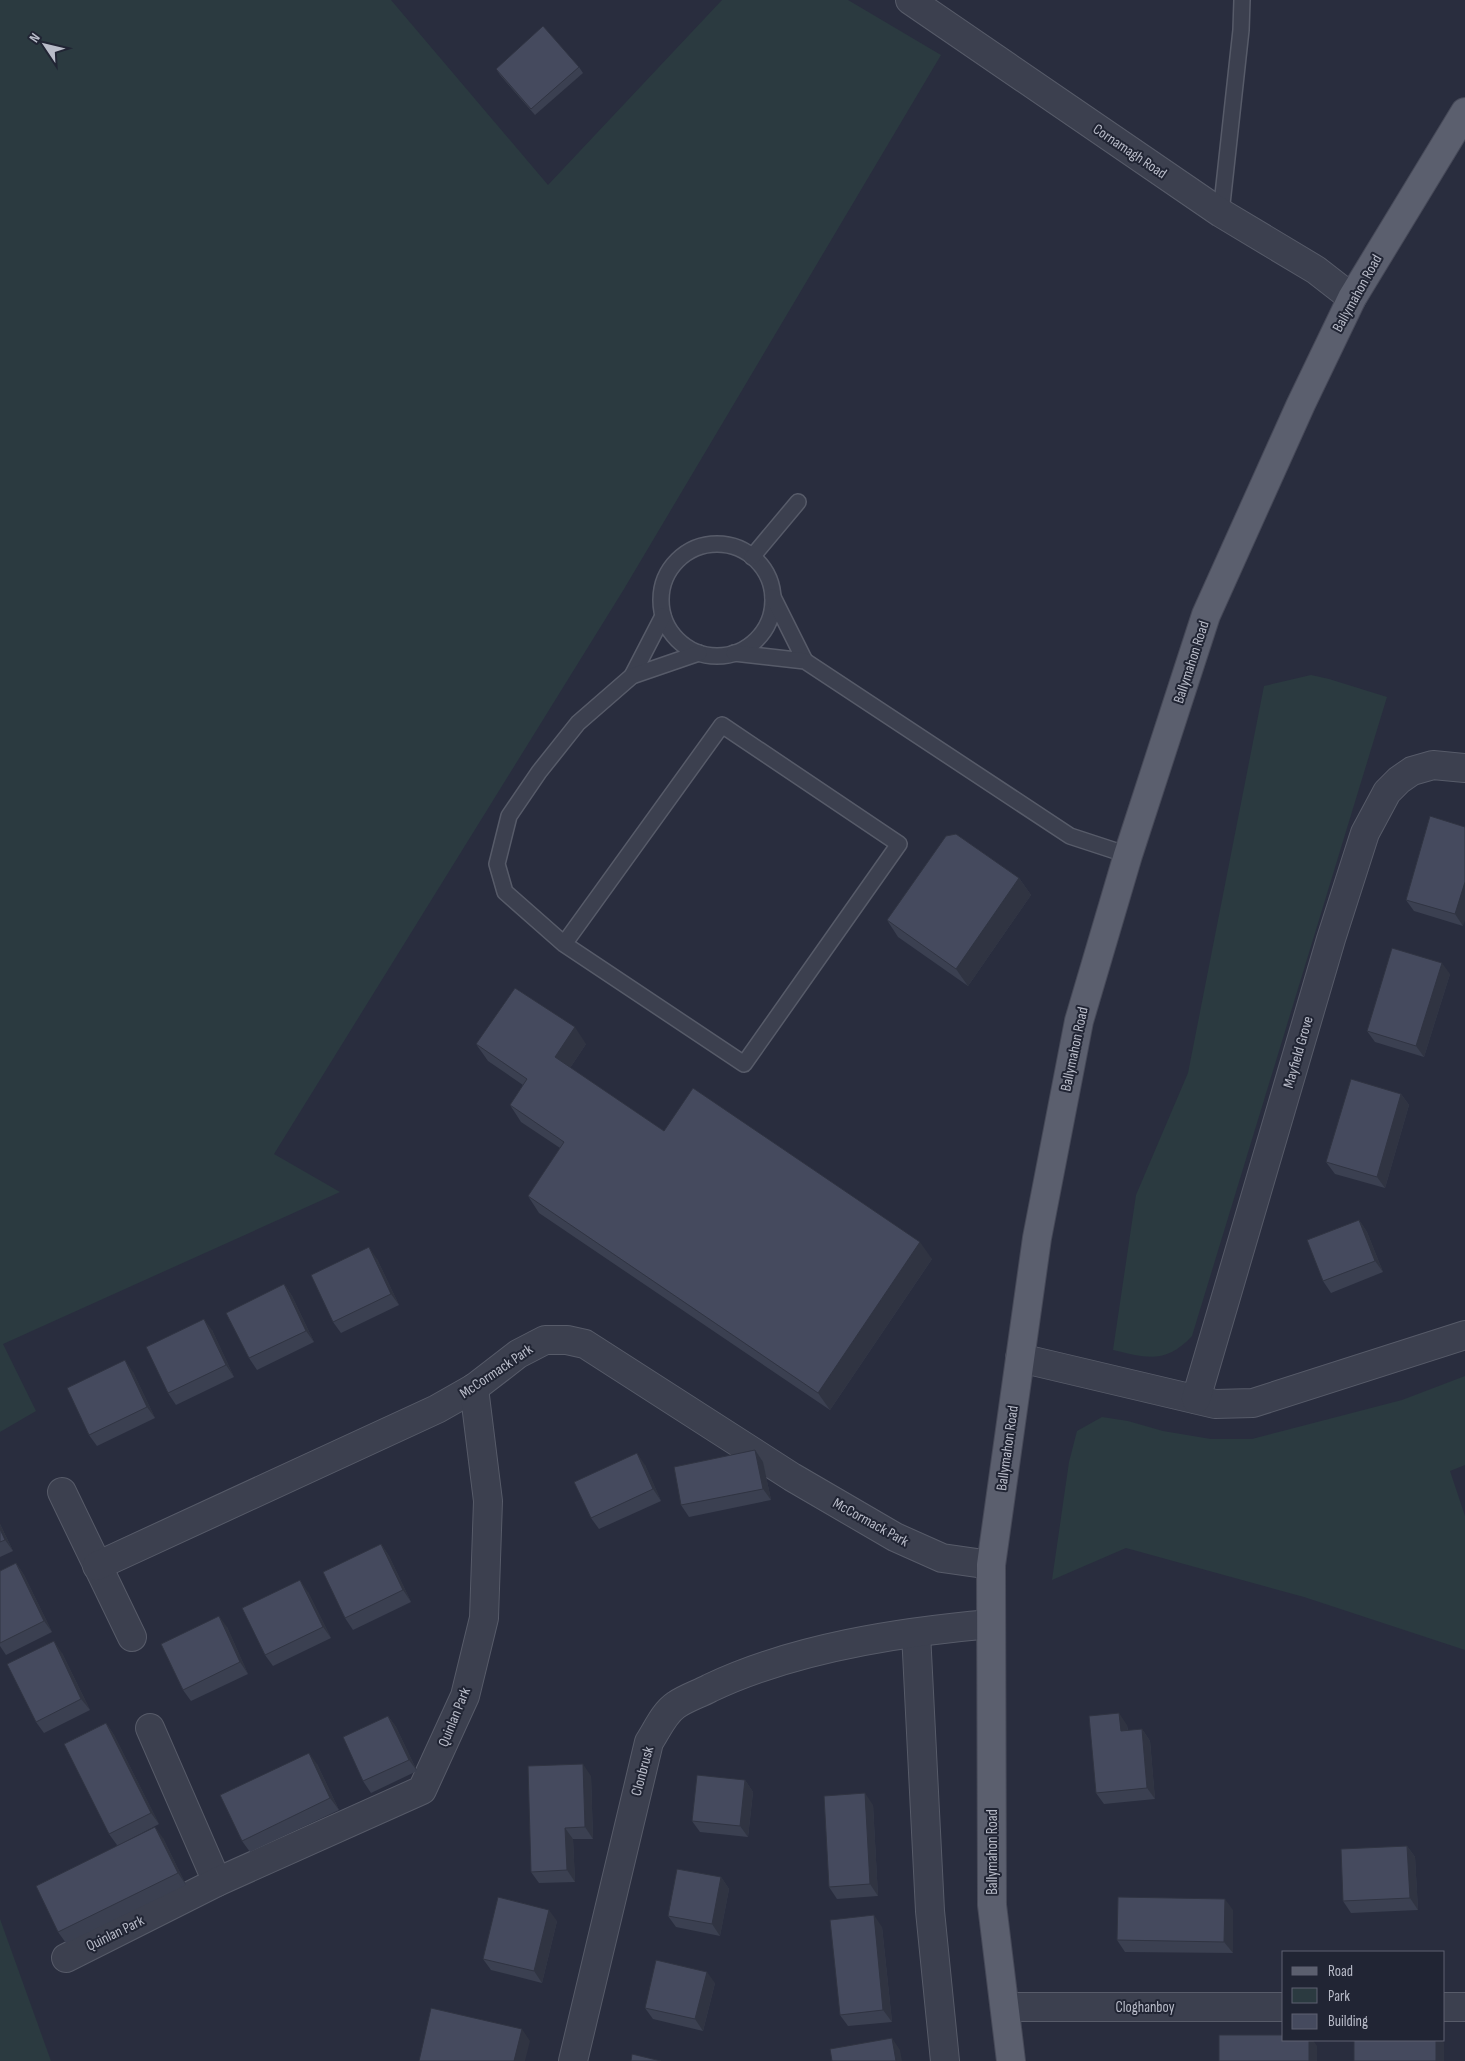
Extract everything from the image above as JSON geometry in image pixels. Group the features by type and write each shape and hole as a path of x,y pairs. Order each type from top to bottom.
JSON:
{"main road":[{"name":"Ballymahon Road","path":"1011,2061 1006,2007 992,1905 991,1565 1037,1238 1079,1021 1128,855 1206,616 1301,404 1352,298 1465,112"}],"street":[{"name":"Cornamagh Road","path":"910,0 1221,213 1316,270 1352,298"},
{"name":"Mayfield Grove","path":"1196,1399 1331,939 1365,833 1387,792 1412,771 1433,765 1465,768"},
{"path":"1020,1358 1215,1404 1253,1403 1465,1334"},
{"name":"McCormack Park","path":"97,1566 437,1409 474,1388 518,1354 545,1340 567,1340 585,1344 792,1477 895,1537 942,1558 991,1565"},
{"name":"Quinlan Park","path":"66,1958 217,1882 422,1790 465,1696 484,1618 488,1501 474,1388"},
{"path":"62,1492 132,1637"},
{"name":"Clonbrusk","path":"573,2061 649,1742 663,1718 675,1705 765,1665 832,1648 943,1628 991,1624"},
{"path":"916,1633 930,1911 946,2061"},
{"path":"150,1728 217,1882"},
{"name":"Cloghanboy","path":"1006,2007 1282,2007"},
{"path":"1445,2007 1465,2007"}],"lane":[{"path":"1221,213 1241,30 1242,0"},
{"path":"752,557 798,502"},
{"path":"805,661 773,597 769,578 758,562 744,550 726,545 706,545 688,552 674,564 664,581 661,598 663,616 671,632 683,645 699,653 716,656 734,654 805,661 1070,836 1128,855"},
{"path":"734,654 750,646 763,633 771,616 773,597"},
{"path":"564,944 722,725 899,844 744,1064 564,944 505,892 497,864 508,816 539,772 578,723 632,676 663,616"},
{"path":"632,676 699,653"}],"green space":[{"path":"0,0 391,0 548,185 722,0 848,0 941,55 624,589 274,1154 340,1192 3,1344 36,1411 0,1432"},
{"path":"1311,675 1387,697 1192,1336 1183,1345 1165,1355 1146,1356 1113,1350 1136,1195 1188,1073 1264,686"},
{"path":"1465,1376 1465,1465 1450,1471 1465,1516 1465,1650 1304,1597 1126,1548 1052,1580 1069,1462 1077,1431 1102,1417 1128,1421 1163,1431 1211,1439 1252,1439 1402,1400"},
{"path":"0,1919 51,2061 0,2061"}],"building":[{"path":"543,26 579,67 531,109 496,69"},
{"path":"1430,816 1465,827 1465,882 1455,914 1406,900"},
{"path":"956,834 1019,878 956,969 887,920 946,836"},
{"path":"1392,948 1442,963 1416,1046 1367,1031"},
{"path":"515,988 575,1027 555,1057 664,1131 693,1088 920,1242 818,1393 528,1196 564,1142 510,1105 527,1079 476,1044"},
{"path":"1351,1079 1401,1094 1377,1177 1326,1162"},
{"path":"1359,1220 1375,1261 1323,1281 1307,1240"},
{"path":"369,1247 391,1294 333,1322 311,1275"},
{"path":"284,1284 306,1331 249,1358 226,1313"},
{"path":"204,1319 226,1365 168,1393 146,1347"},
{"path":"125,1360 147,1407 89,1435 67,1388"},
{"path":"755,1450 763,1489 681,1505 674,1467"},
{"path":"637,1453 653,1489 591,1518 574,1482"},
{"path":"0,1529 5,1540 0,1542"},
{"path":"381,1544 403,1590 345,1618 323,1572"},
{"path":"16,1563 44,1621 0,1643 0,1571"},
{"path":"300,1580 323,1627 265,1655 242,1608"},
{"path":"219,1616 240,1662 183,1690 161,1644"},
{"path":"54,1641 81,1699 36,1722 7,1664"},
{"path":"1119,1713 1121,1731 1142,1729 1147,1788 1096,1793 1089,1716"},
{"path":"388,1716 409,1760 363,1781 343,1737"},
{"path":"106,1723 151,1813 109,1834 64,1744"},
{"path":"309,1753 330,1798 242,1841 220,1795"},
{"path":"583,1764 585,1827 565,1828 567,1870 531,1872 528,1766"},
{"path":"697,1775 745,1780 740,1826 692,1821"},
{"path":"865,1793 870,1884 829,1887 824,1796"},
{"path":"155,1827 178,1873 58,1932 36,1886"},
{"path":"1407,1846 1410,1898 1343,1901 1341,1849"},
{"path":"677,1869 721,1877 712,1924 668,1916"},
{"path":"498,1897 549,1910 534,1971 483,1959"},
{"path":"1118,1897 1225,1899 1224,1942 1117,1940"},
{"path":"874,1915 883,2010 840,2015 830,1920"},
{"path":"656,1960 707,1972 695,2019 645,2008"},
{"path":"431,2008 522,2029 514,2061 419,2061"},
{"path":"1219,2035 1282,2035 1282,2041 1309,2041 1309,2061 1219,2061"},
{"path":"892,2038 896,2061 832,2061 830,2049"},
{"path":"1354,2041 1436,2041 1436,2061 1354,2061"},
{"path":"632,2054 661,2061 631,2061"}]}
